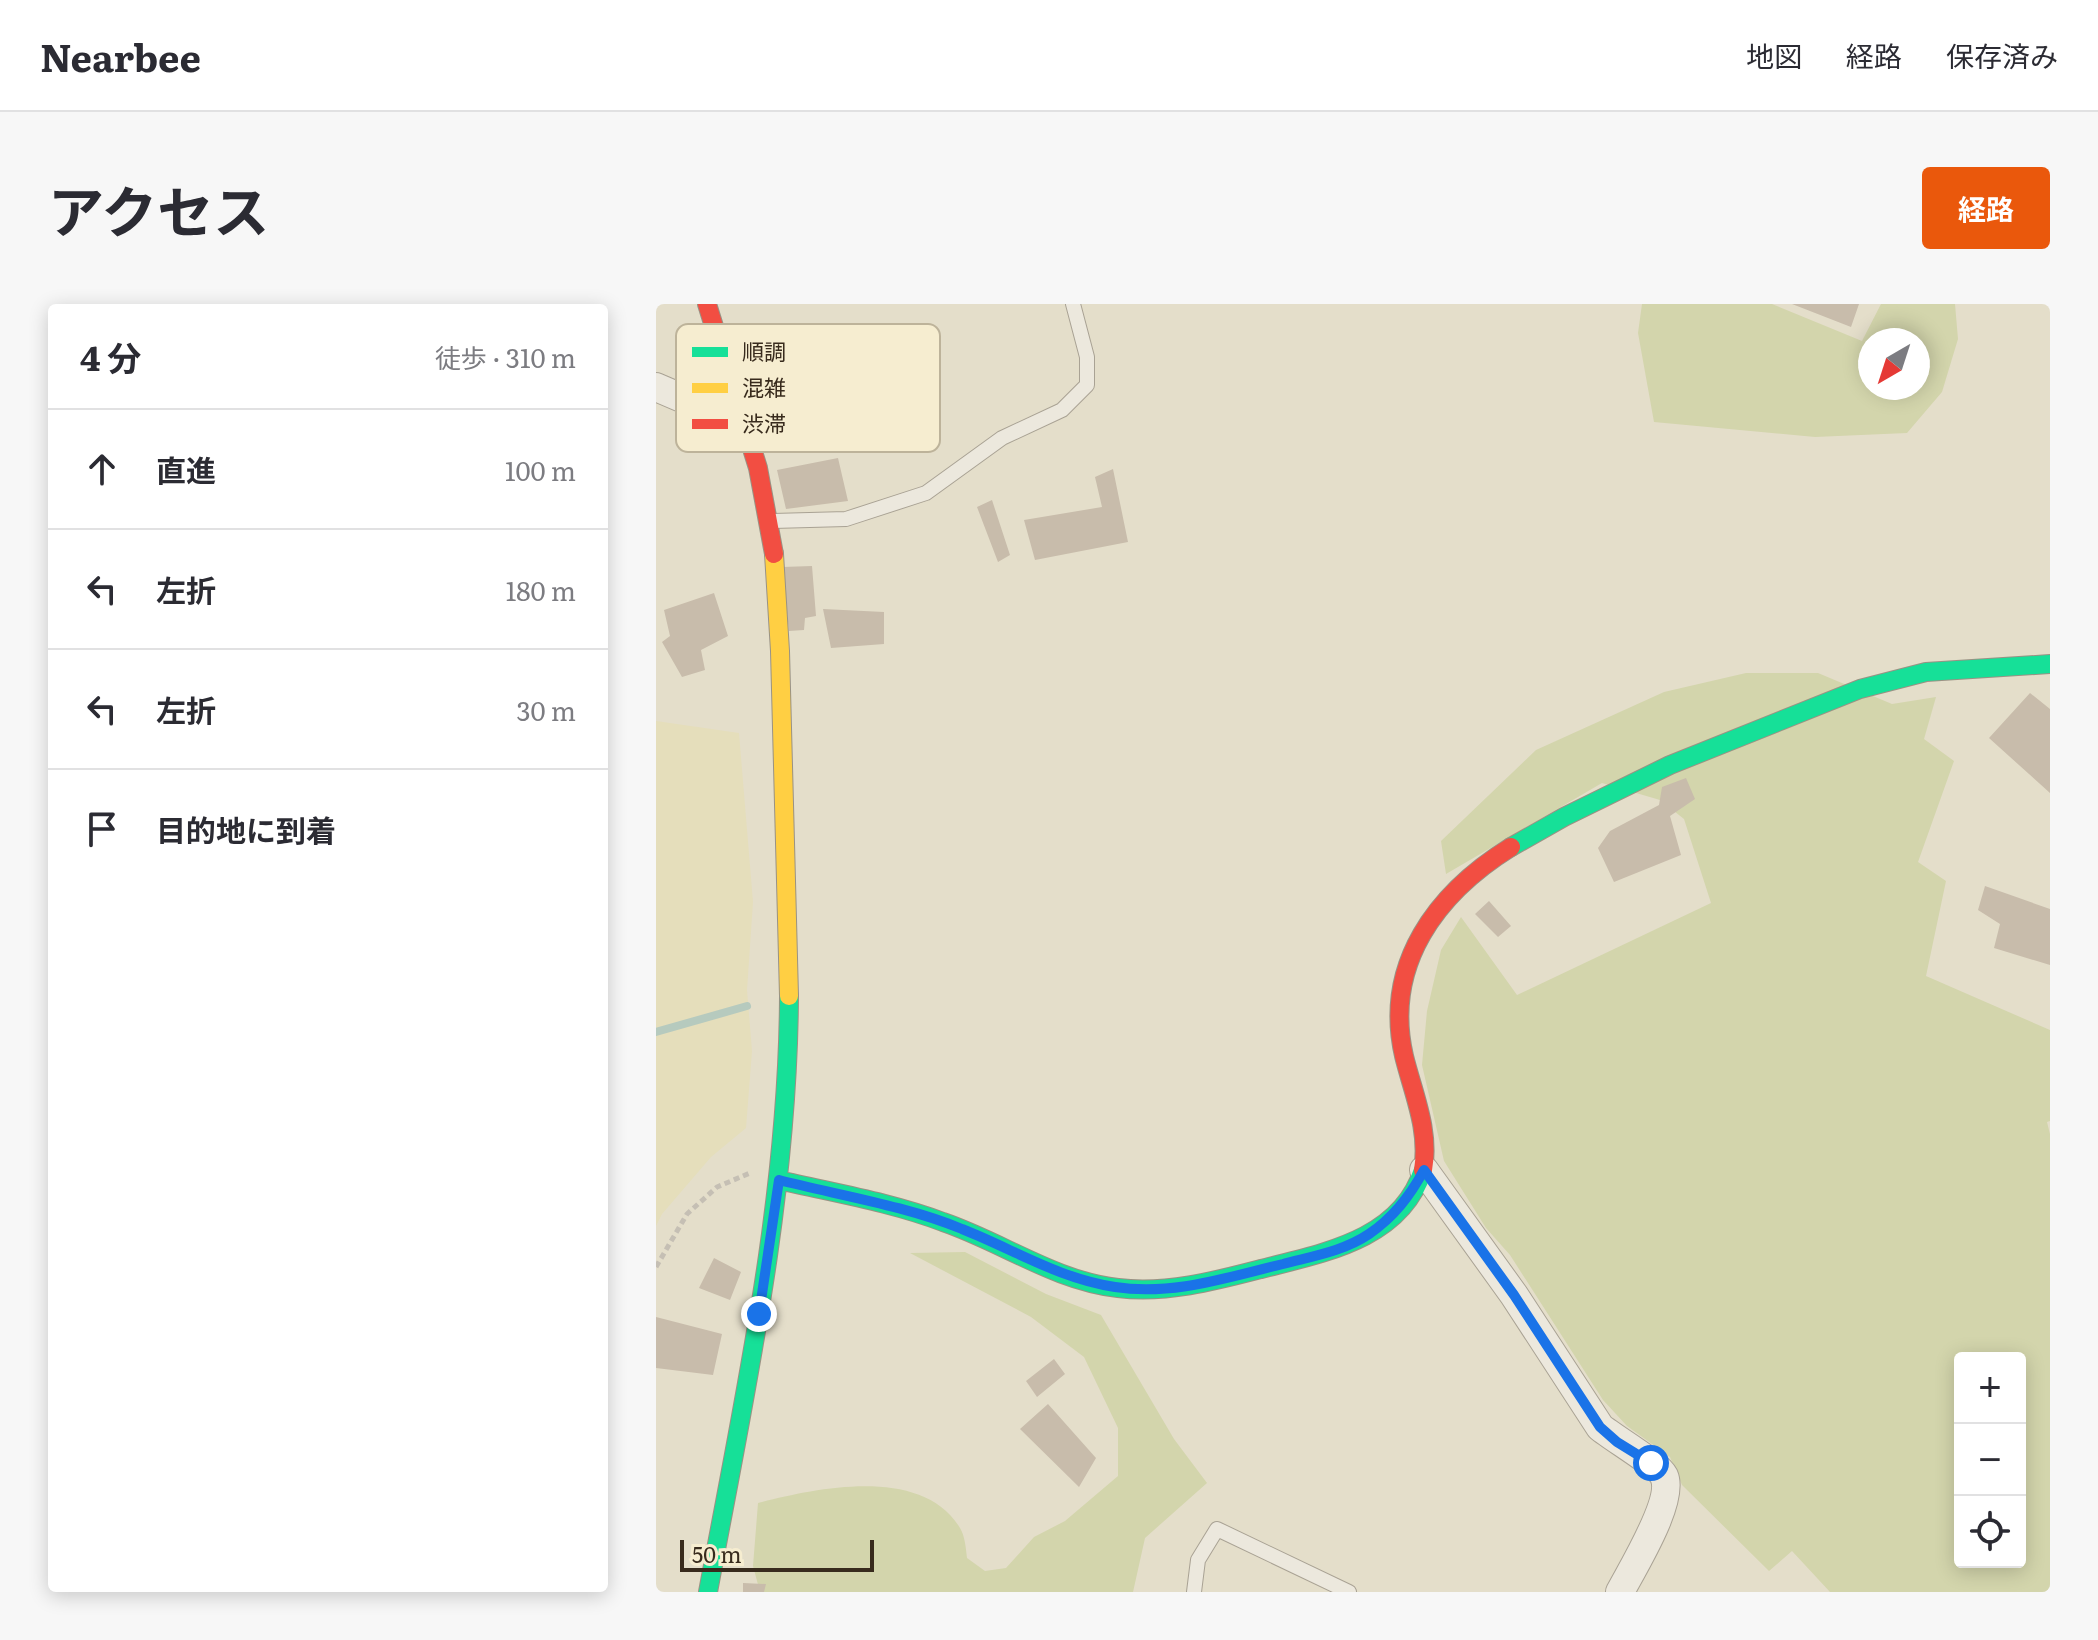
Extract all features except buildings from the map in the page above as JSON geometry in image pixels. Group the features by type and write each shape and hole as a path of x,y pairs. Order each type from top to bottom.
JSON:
{"street":[{"path":"707,304 714,324"},
{"path":"656,387 676,396"},
{"path":"708,1592 759,1314 779,1180 786,1105 789,937 779,640 765,495 754,452"},
{"path":"779,1180 961,1228 1077,1279 1115,1287 1155,1290 1193,1286 1340,1249 1391,1218 1410,1195 1424,1170 1423,1124 1404,1058 1399,1022 1402,993 1408,966 1430,918 1452,891 1483,864 1532,833 1664,767 1887,680 1931,671 2050,664"},
{"path":"1424,1170 1514,1295 1600,1427 1617,1442 1651,1463 1664,1476 1666,1493 1661,1510 1620,1592"}],"lane":[{"path":"768,521 846,519 926,493 1002,438 1062,410 1087,385 1087,357 1073,304"},
{"path":"1194,1592 1198,1560 1217,1529 1349,1592"}],"path":[{"path":"656,1267 687,1214 717,1187 781,1161"}],"shaded area":[{"path":"656,721 739,733 753,902 747,990 752,1051 746,1128 711,1157 662,1214 656,1226"}],"green space":[{"path":"1642,304 1772,304 1858,339 1858,400 1930,400 1930,328 1869,328 1881,304 1955,304 1958,339 1942,392 1907,433 1815,437 1654,422 1638,333"},
{"path":"1746,673 1818,673 1892,704 1936,697 1924,739 1954,761 1918,862 1946,881 1926,976 2050,1030 2050,1121 2047,1122 2050,1134 2050,1592 1830,1592 1792,1551 1769,1571 1682,1485 1670,1457 1627,1426 1603,1400 1510,1255 1486,1228 1444,1161 1422,1065 1427,1011 1441,950 1461,917 1517,995 1711,903 1684,819 1660,800 1602,783 1446,874 1441,841 1536,750 1664,692"},
{"path":"965,1252 1046,1294 1101,1315 1174,1439 1207,1483 1145,1538 1133,1592 760,1592 753,1566 758,1503 809,1492 866,1486 895,1488 921,1495 943,1508 960,1528 967,1558 985,1571 1006,1568 1034,1537 1065,1521 1118,1476 1118,1428 1084,1357 1031,1317 910,1253"}],"waterway":[{"path":"656,1032 747,1006"}],"traffic: fast":[{"path":"1511,847 1670,765 1860,689 1926,672 2050,664"},
{"path":"708,1592 750,1369 773,1221 787,1072 789,996"},
{"path":"779,1180 923,1215 965,1230 1072,1278 1118,1288 1154,1289 1226,1278 1309,1257 1357,1240 1397,1213 1412,1194 1423,1170"}],"traffic: slow":[{"path":"774,554 780,651 789,996"}],"traffic: jam":[{"path":"707,304 713,324"},
{"path":"753,452 774,554"},
{"path":"1423,1170 1422,1126 1404,1056 1400,1022 1401,991 1409,962 1422,934 1439,909 1484,865 1511,847"}],"route":[{"path":"759,1314 779,1180 961,1228 1077,1279 1115,1287 1155,1290 1193,1286 1340,1249 1391,1218 1410,1195 1424,1170 1514,1295 1600,1427 1617,1442 1651,1463"}]}
